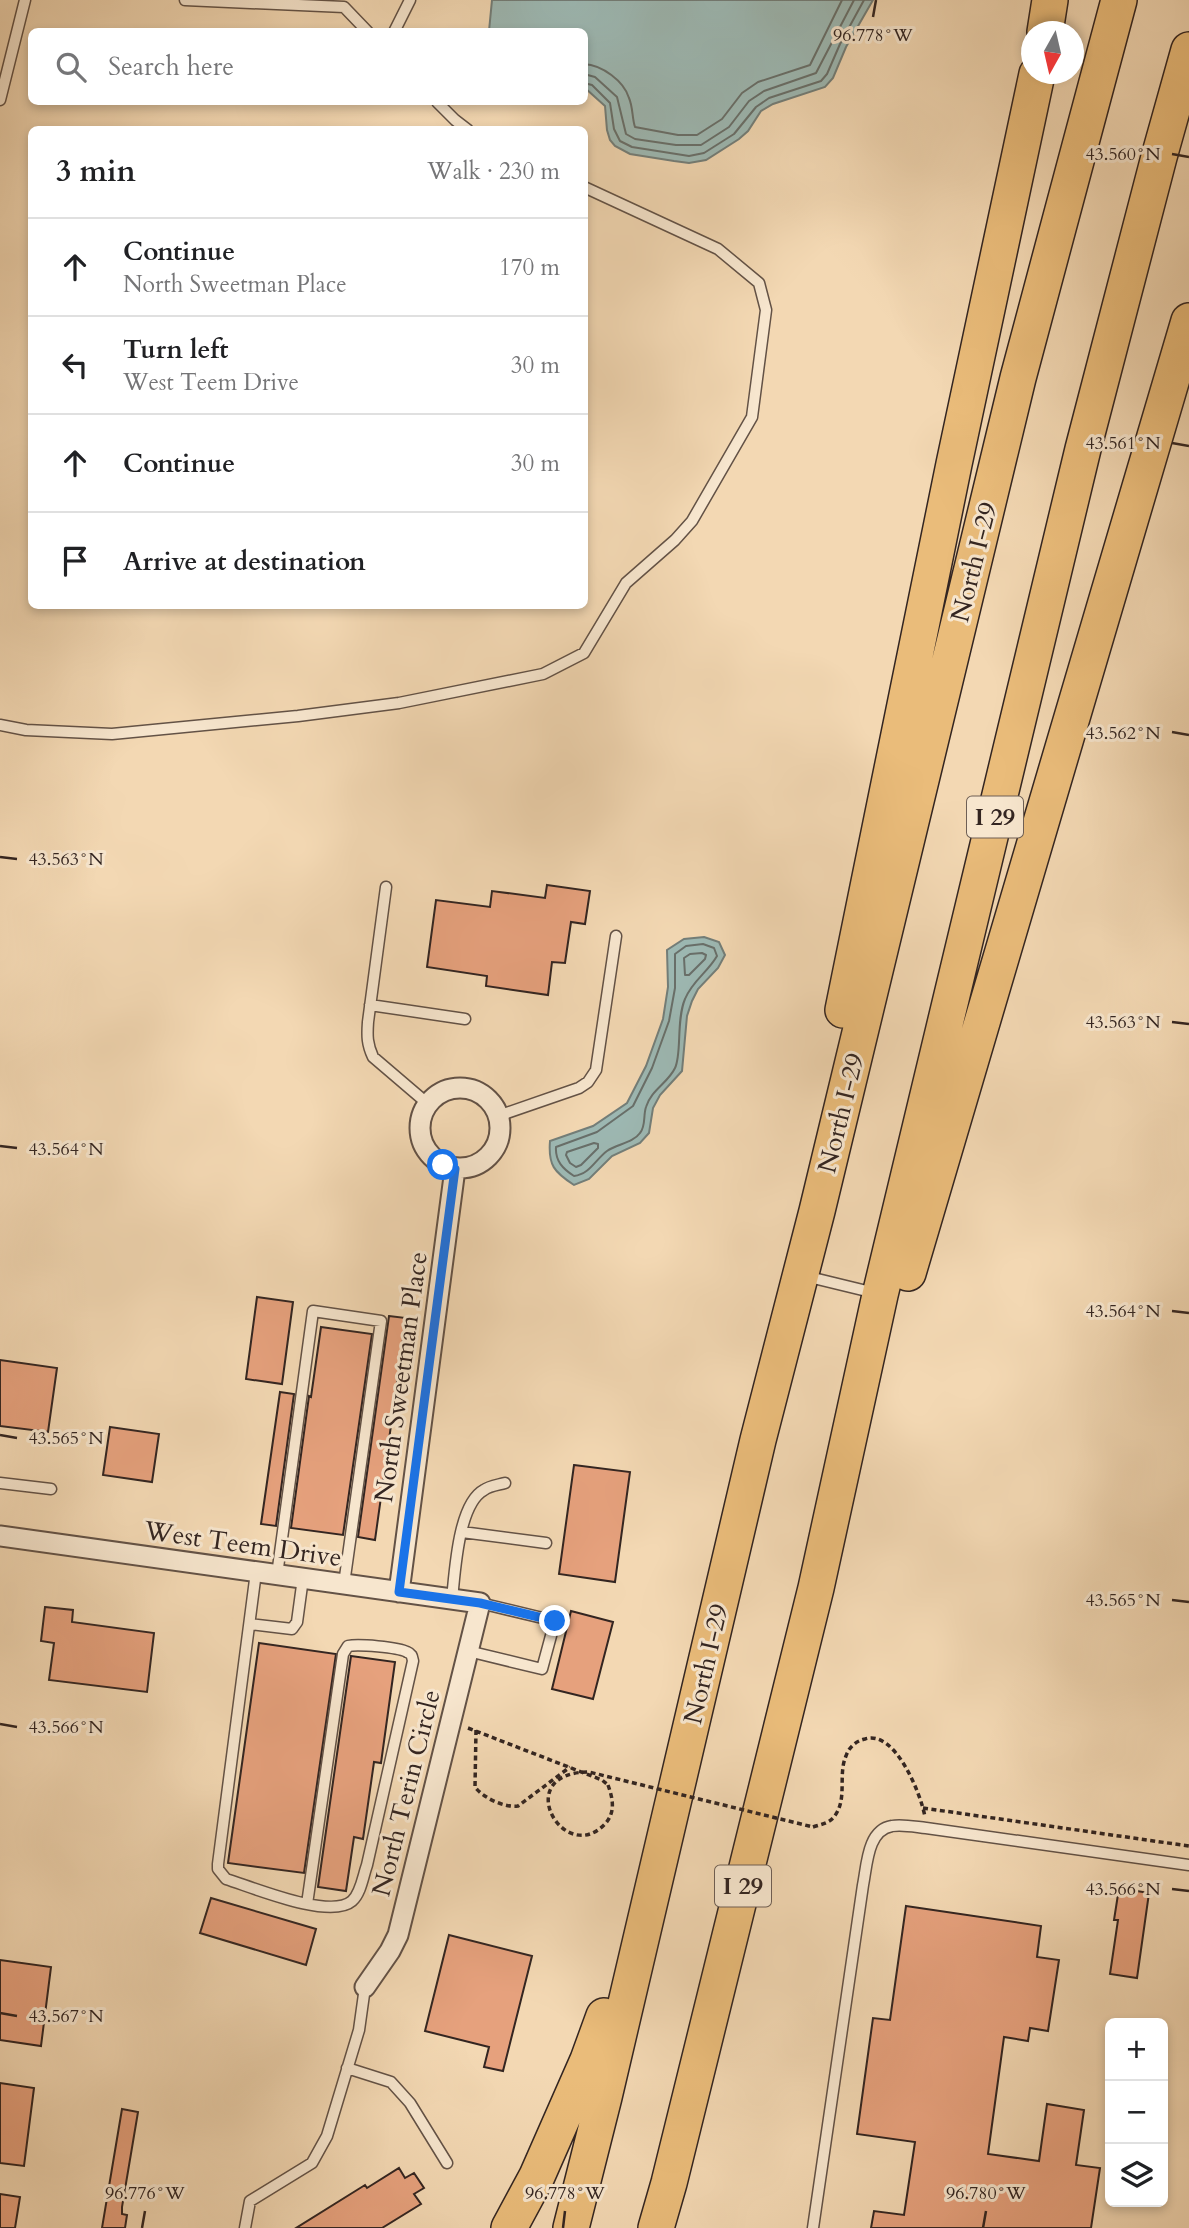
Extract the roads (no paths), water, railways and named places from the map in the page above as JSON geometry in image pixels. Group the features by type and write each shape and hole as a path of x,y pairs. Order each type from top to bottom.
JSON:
{"highway":[{"name":"North I-29","path":"571,2228 758,1440 801,1275 1018,378 1119,0"},
{"name":"I 29","path":"658,2228 816,1588 880,1294 1099,383 1189,50"},
{"path":"758,1440 809,1174 1035,84"},
{"path":"816,1588 1189,321"},
{"path":"509,2228 537,2176 588,2060 603,2019 633,1900 661,1852"}],"street":[{"path":"457,1088 470,1089 482,1095 492,1104 498,1116 498,1142 491,1154 481,1163 469,1168 455,1169 443,1165 424,1147 419,1134 420,1121 428,1104 444,1091 457,1088"},
{"name":"North Sweetman Place","path":"399,1592 455,1169"},
{"name":"West Teem Drive","path":"0,1536 480,1603"},
{"name":"North Terin Circle","path":"365,1987 398,1935 480,1603"}],"lane":[{"path":"0,100 25,0"},
{"path":"185,0 344,7 364,28"},
{"path":"396,28 410,0"},
{"path":"440,105 463,126"},
{"path":"0,725 26,730 112,734 399,703 543,674 584,653 626,583 675,540 692,521 752,417 766,310 760,283 718,249 588,189"},
{"path":"386,887 366,1037 373,1057 428,1104"},
{"path":"498,1116 579,1088 592,1077 596,1070 616,936"},
{"path":"370,1005 465,1018"},
{"path":"801,1275 880,1294"},
{"path":"277,1575 313,1311 381,1321 345,1584"},
{"path":"0,1483 51,1489"},
{"path":"452,1599 461,1532 466,1515 473,1500 483,1490 505,1483"},
{"path":"461,1532 546,1543"},
{"path":"256,1572 218,1869 226,1879 307,1904 336,1906 349,1903 356,1897 367,1865 413,1661 406,1651 353,1645 348,1646 343,1654 307,1904"},
{"path":"250,1624 292,1629 297,1622 303,1578"},
{"path":"468,1651 542,1669 555,1621 480,1603"},
{"path":"813,2228 870,1848 882,1830 891,1826 926,1828 1189,1865"},
{"path":"245,2228 250,2202 312,2163 327,2136 359,2030 365,1987"},
{"path":"347,2068 391,2082 411,2103 447,2163"}],"water":[{"path":"492,0 873,0 846,47 833,78 825,87 773,104 761,111 748,131 739,139 706,160 689,163 630,154 610,140 605,106 588,91 588,28 489,28"},
{"path":"704,937 719,942 725,955 718,968 698,989 692,1001 687,1016 682,1071 660,1095 653,1108 649,1133 640,1143 612,1156 589,1179 574,1185 562,1176 551,1162 550,1141 593,1126 627,1103 646,1066 663,1019 668,987 667,950 684,939"}]}
